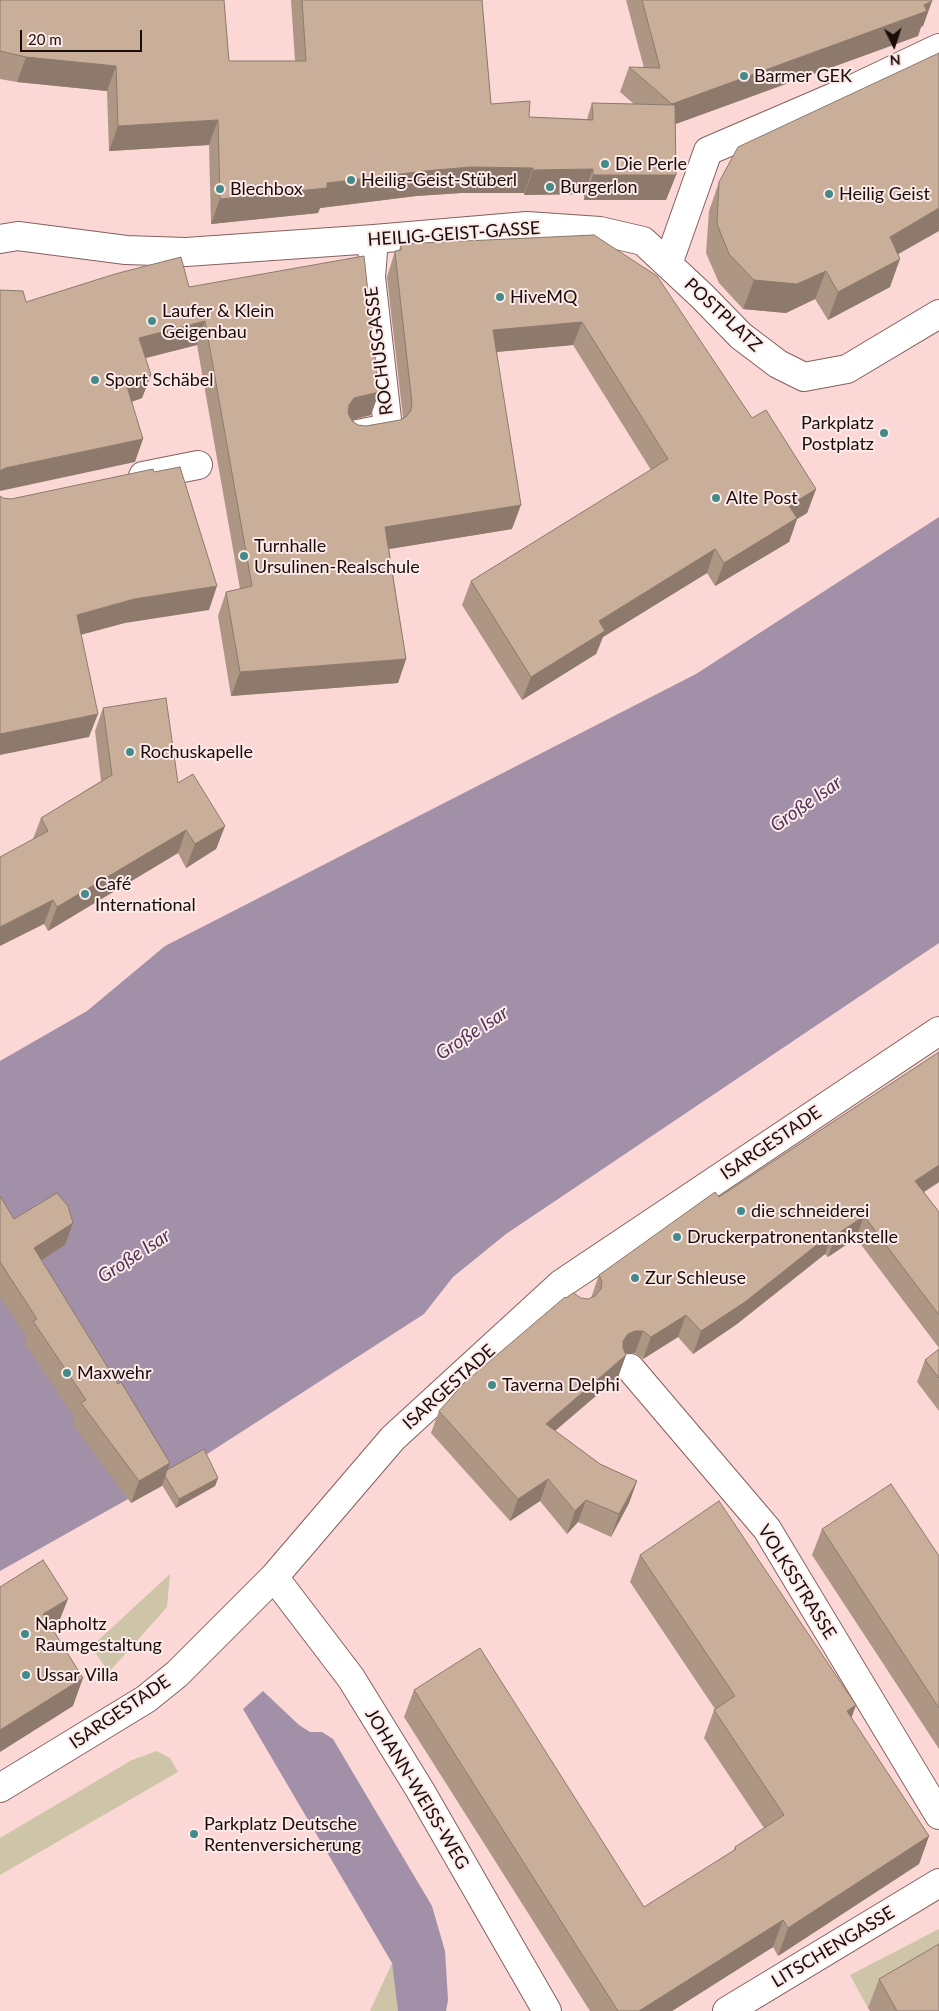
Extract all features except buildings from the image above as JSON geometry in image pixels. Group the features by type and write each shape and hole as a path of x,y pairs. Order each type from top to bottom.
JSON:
{"street":[{"path":"668,264 708,151 857,87 939,48"},
{"name":"HEILIG-GEIST-GASSE","path":"6,232 126,250 186,252 527,226 600,231 643,241 668,264"},
{"name":"ROCHUSGASSE","path":"354,434 388,428 371,277 374,239"},
{"name":"POSTPLATZ","path":"668,264 741,336 778,364 804,377 847,369 939,314"},
{"path":"122,481 198,465"},
{"name":"ISARGESTADE","path":"0,1788 146,1699 177,1674 274,1577 393,1438 561,1284 939,1031"},
{"path":"561,1284 578,1306"},
{"name":"VOLKSSTRASSE","path":"630,1368 767,1529 939,1815"},
{"name":"JOHANN-WEISS-WEG","path":"274,1577 351,1678 420,1790 547,2011"},
{"name":"LITSCHENGASSE","path":"727,2011 939,1883"}],"shaded area":[{"path":"170,1574 167,1607 109,1672 91,1647"},
{"path":"157,1751 170,1758 178,1772 0,1875 0,1838 132,1760"},
{"path":"939,1929 939,1967 868,2008 850,1975"},
{"path":"392,1963 398,2011 370,2011"}],"water":[{"name":"Große Isar","path":"939,517 939,943 506,1234 453,1277 424,1314 201,1458 0,1571 0,1061 87,1011 165,946 696,674"},
{"path":"263,1691 299,1725 310,1732 322,1732 333,1739 432,1906 445,1951 448,2000 446,2011 398,2011 392,1963 243,1709"}],"place":[{"name":"Barmer GEK","path":"744,76"},
{"name":"Die Perle","path":"605,164"},
{"name":"Heilig-Geist-Stüberl","path":"351,180"},
{"name":"Burgerlon","path":"550,187"},
{"name":"Blechbox","path":"220,189"},
{"name":"Heilig Geist","path":"829,194"},
{"name":"HiveMQ","path":"500,297"},
{"name":"Laufer & Klein Geigenbau","path":"152,321"},
{"name":"Sport Schäbel","path":"95,380"},
{"name":"Parkplatz Postplatz","path":"884,433"},
{"name":"Alte Post","path":"716,498"},
{"name":"Turnhalle Ursulinen-Realschule","path":"244,556"},
{"name":"Rochuskapelle","path":"130,752"},
{"name":"Café International","path":"85,894"},
{"name":"die schneiderei","path":"741,1211"},
{"name":"Druckerpatronentankstelle","path":"677,1237"},
{"name":"Zur Schleuse","path":"635,1278"},
{"name":"Maxwehr","path":"67,1373"},
{"name":"Taverna Delphi","path":"492,1385"},
{"name":"Napholtz Raumgestaltung","path":"25,1634"},
{"name":"Ussar Villa","path":"26,1675"},
{"name":"Parkplatz Deutsche Rentenversicherung","path":"194,1834"}]}
